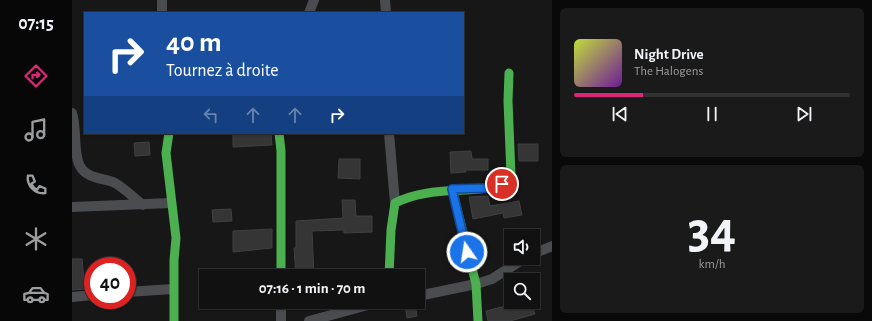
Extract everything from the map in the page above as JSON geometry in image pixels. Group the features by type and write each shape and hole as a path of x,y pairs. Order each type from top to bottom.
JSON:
{"street":[{"path":"162,0 162,12"},
{"path":"309,12 314,0"},
{"path":"385,0 386,12"},
{"path":"395,203 407,196 452,189 489,188 502,184 511,175 508,101 509,73"},
{"path":"72,114 76,149 80,166 89,175 114,183 143,205"},
{"path":"169,134 166,153 170,203 176,238 173,289 174,321"},
{"path":"279,134 281,151 281,269"},
{"path":"389,134 395,203 391,216 389,234 389,269"},
{"path":"452,189 476,284 478,321"},
{"path":"72,207 170,203"},
{"path":"540,251 552,246"},
{"path":"425,295 476,284 492,279 514,265"},
{"path":"136,291 173,289"},
{"path":"72,297 84,296"},
{"path":"281,309 281,321"},
{"path":"309,321 356,309"}],"building":[{"path":"233,134 271,134 272,145 233,147"},
{"path":"149,142 150,155 135,156 134,143"},
{"path":"518,144 538,144 538,161 519,161"},
{"path":"471,151 472,159 488,159 488,170 465,170 466,172 451,173 450,152"},
{"path":"339,159 360,159 360,179 338,178"},
{"path":"488,196 490,206 519,201 522,215 504,218 503,213 473,219 469,197"},
{"path":"342,200 355,200 356,216 372,216 372,232 344,233 344,230 312,231 314,269 296,269 294,248 296,248 296,221 343,218"},
{"path":"231,209 232,221 213,222 212,210"},
{"path":"272,229 272,248 233,252 233,231"},
{"path":"72,259 82,259 84,289 72,290"},
{"path":"504,306 504,309 533,309 535,314 510,321 488,321 486,311"},
{"path":"406,309 416,309 417,316 407,318"}],"traffic: fast":[{"path":"389,269 391,230 395,203 407,198 431,192 494,187 502,184 511,175 508,101 509,73"},
{"path":"169,134 166,153 176,238 174,260 174,321"},
{"path":"279,134 281,151 281,269"},
{"path":"452,189 476,284 478,321"}],"route":[{"path":"467,252 452,189 489,188 502,184"}]}
